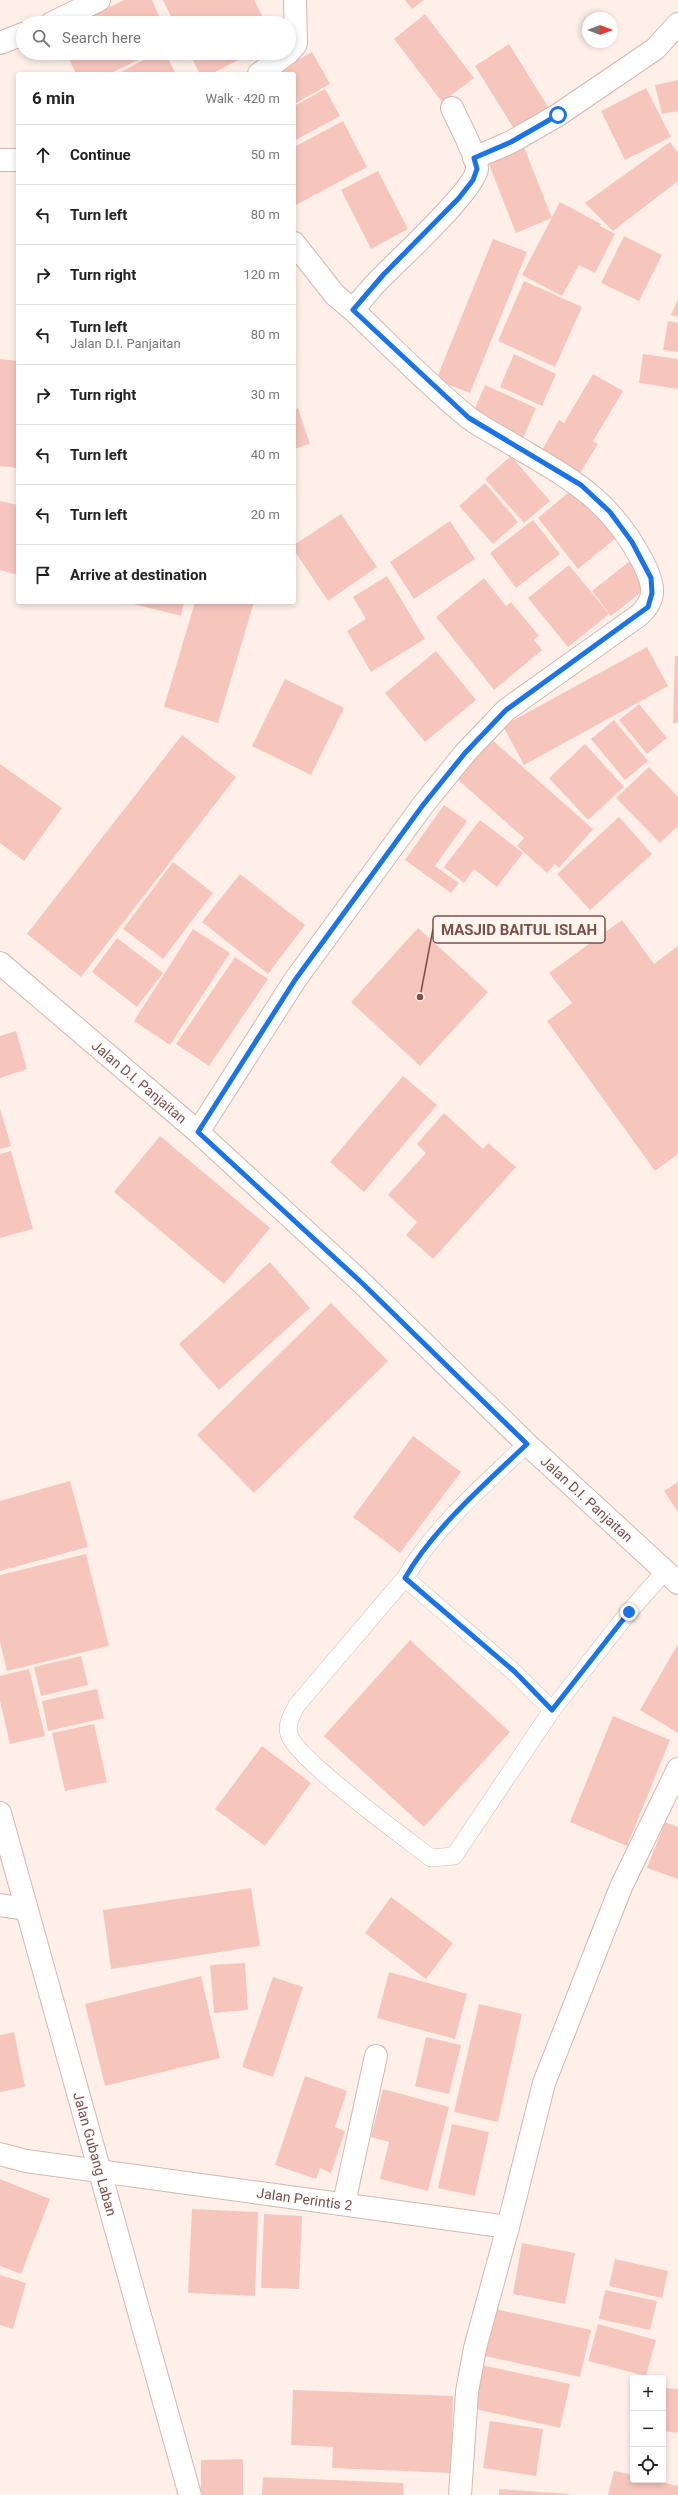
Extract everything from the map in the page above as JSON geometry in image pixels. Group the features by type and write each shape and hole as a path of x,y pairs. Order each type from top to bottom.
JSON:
{"street":[{"path":"66,16 99,0"},
{"path":"295,0 295,16"},
{"path":"474,158 511,142 558,115 655,49 678,24"},
{"path":"0,43 16,37"},
{"path":"261,72 277,60"},
{"path":"353,310 384,274 459,198 473,180 477,169 474,158 452,108"},
{"path":"0,160 16,160"},
{"path":"198,1132 295,980 423,805 465,753 506,710 638,616 648,607 652,593 651,578 632,542 610,512 581,485 469,418 335,295 296,246"},
{"name":"Jalan D.I. Panjaitan","path":"0,963 198,1132 362,1283 527,1444 671,1577"},
{"path":"460,2495 468,2385 475,2348 508,2227 544,2082 621,1887 678,1769"},
{"name":"Jalan Gubang Laban","path":"0,1813 101,2171 190,2495"},
{"path":"0,1905 26,1909"},
{"path":"344,2203 376,2056"},
{"name":"Jalan Perintis 2","path":"0,2154 26,2161 344,2203 508,2227"}],"lane":[{"path":"527,1444 485,1484 422,1551 405,1578 297,1705 288,1724 292,1743 319,1769 431,1858 454,1856 552,1710 629,1612 671,1577"},
{"path":"405,1578 515,1672 552,1710"}],"building":[{"path":"124,0 152,0 159,16 91,16"},
{"path":"163,0 254,0 262,16 171,16"},
{"path":"405,0 424,0 412,9"},
{"path":"425,14 474,78 442,102 394,39"},
{"path":"509,44 550,110 516,132 475,66"},
{"path":"312,52 330,84 296,103 296,72 277,72"},
{"path":"69,60 138,60 113,72 75,72"},
{"path":"144,60 169,60 175,72 121,72"},
{"path":"193,60 238,60 215,72 199,72"},
{"path":"678,80 678,111 662,114 655,85"},
{"path":"646,88 671,137 625,160 601,111"},
{"path":"325,89 340,116 296,140 296,105"},
{"path":"343,121 367,167 296,205 296,146"},
{"path":"522,142 552,218 516,233 486,157"},
{"path":"670,142 678,153 678,181 613,231 585,203"},
{"path":"378,171 408,229 371,249 341,190"},
{"path":"560,202 601,224 600,226 615,234 595,273 579,265 562,296 522,275"},
{"path":"624,236 662,255 639,301 601,283"},
{"path":"493,239 527,252 470,393 436,380"},
{"path":"524,281 582,307 555,367 498,341"},
{"path":"678,299 678,317 671,315"},
{"path":"668,321 678,323 678,352 663,350"},
{"path":"514,354 556,374 542,406 500,387"},
{"path":"643,354 678,359 678,389 639,383"},
{"path":"0,359 16,361 16,468 0,466"},
{"path":"593,374 623,391 593,441 598,444 580,473 542,450 559,420 564,423"},
{"path":"485,385 536,408 523,438 472,415"},
{"path":"298,408 310,444 296,448 296,409"},
{"path":"511,456 550,501 524,523 485,479"},
{"path":"485,483 518,522 493,544 459,506"},
{"path":"575,487 616,538 578,569 538,518"},
{"path":"0,501 16,505 16,574 0,570"},
{"path":"341,514 377,567 328,601 296,553 296,544"},
{"path":"533,520 560,554 516,588 490,553"},
{"path":"450,521 475,559 414,599 390,562"},
{"path":"630,561 650,585 611,616 592,591"},
{"path":"569,565 609,614 568,647 528,598"},
{"path":"387,576 425,639 371,672 347,631 366,619 353,597"},
{"path":"484,578 506,606 511,602 539,636 534,640 542,650 494,690 436,617"},
{"path":"134,604 184,604 181,616"},
{"path":"194,604 253,604 218,723 164,707"},
{"path":"647,647 668,686 524,765 503,726"},
{"path":"436,651 476,700 425,742 385,693"},
{"path":"675,656 678,656 678,723 673,723"},
{"path":"285,679 344,708 311,775 252,746"},
{"path":"639,704 667,738 647,754 619,720"},
{"path":"614,720 648,761 625,780 591,739"},
{"path":"182,735 236,777 81,977 27,934"},
{"path":"490,738 593,829 559,868 555,864 547,873 517,846 524,838 456,778"},
{"path":"585,744 624,787 588,820 549,778"},
{"path":"0,764 62,808 24,861 0,843"},
{"path":"649,767 678,797 678,826 660,843 616,798"},
{"path":"444,805 467,821 435,866 459,883 451,893 405,860"},
{"path":"619,817 652,854 590,910 557,874"},
{"path":"480,820 523,853 497,887 474,869 464,883 444,867"},
{"path":"173,862 213,893 163,959 123,929"},
{"path":"240,874 305,925 268,974 202,922"},
{"path":"622,920 654,964 678,946 678,1154 655,1171 547,1021 572,1003 549,973"},
{"path":"418,928 488,992 420,1066 351,1002"},
{"path":"193,929 230,953 170,1045 134,1021"},
{"path":"117,938 163,973 137,1007 92,972"},
{"path":"235,957 268,979 209,1066 176,1044"},
{"path":"16,1031 27,1069 0,1078 0,1036"},
{"path":"403,1076 437,1105 364,1192 330,1162"},
{"path":"0,1109 11,1146 0,1149"},
{"path":"444,1113 483,1149 488,1143 516,1167 433,1259 406,1235 417,1222 388,1195 426,1153 417,1144"},
{"path":"160,1136 270,1228 224,1284 114,1192"},
{"path":"11,1151 33,1229 0,1238 0,1154"},
{"path":"270,1262 310,1308 219,1390 179,1344"},
{"path":"331,1303 388,1361 254,1493 197,1435"},
{"path":"413,1436 461,1472 400,1553 353,1517"},
{"path":"70,1481 88,1547 0,1571 0,1501"},
{"path":"678,1482 678,1512 664,1491"},
{"path":"86,1554 109,1646 7,1671 0,1642 0,1575"},
{"path":"410,1640 510,1732 424,1827 324,1736"},
{"path":"678,1644 678,1733 640,1710"},
{"path":"81,1656 88,1685 41,1696 34,1667"},
{"path":"29,1669 45,1736 10,1744 0,1701 0,1676"},
{"path":"97,1689 104,1718 48,1731 42,1701"},
{"path":"613,1716 670,1740 627,1846 570,1822"},
{"path":"94,1724 107,1782 65,1791 52,1733"},
{"path":"262,1746 311,1783 265,1846 215,1809"},
{"path":"665,1822 678,1827 678,1879 647,1868"},
{"path":"251,1888 260,1946 111,1969 103,1910"},
{"path":"391,1897 453,1943 426,1979 365,1933"},
{"path":"245,1963 248,2010 214,2013 210,1965"},
{"path":"389,1972 467,1994 455,2039 377,2018"},
{"path":"201,1976 220,2058 105,2086 85,2004"},
{"path":"273,1977 303,1987 273,2077 242,2067"},
{"path":"479,2004 522,2014 498,2122 454,2112"},
{"path":"14,2032 25,2087 0,2092 0,2035"},
{"path":"426,2037 461,2045 449,2094 415,2086"},
{"path":"305,2076 347,2091 335,2127 345,2131 331,2173 320,2168 316,2179 275,2165"},
{"path":"383,2089 449,2107 428,2191 380,2179 389,2142 371,2137"},
{"path":"452,2124 489,2132 475,2196 438,2188"},
{"path":"0,2179 50,2199 21,2274 0,2266"},
{"path":"192,2209 258,2212 255,2296 188,2293"},
{"path":"264,2214 302,2216 299,2289 261,2288"},
{"path":"522,2243 575,2253 565,2304 513,2294"},
{"path":"615,2259 668,2271 662,2298 609,2286"},
{"path":"0,2275 26,2283 13,2329 0,2325"},
{"path":"605,2290 657,2301 650,2330 599,2319"},
{"path":"491,2308 591,2330 580,2377 481,2355"},
{"path":"598,2324 656,2340 646,2375 588,2361"},
{"path":"481,2365 570,2384 560,2428 471,2408"},
{"path":"666,2388 678,2389 678,2433 666,2431"},
{"path":"293,2390 453,2396 451,2473 332,2468 333,2447 291,2445"},
{"path":"490,2421 543,2429 536,2476 483,2468"},
{"path":"243,2459 243,2495 201,2495 201,2460"},
{"path":"614,2471 630,2474 630,2483 665,2483 678,2486 678,2495 608,2495"},
{"path":"263,2477 403,2483 403,2495 262,2495"},
{"path":"499,2489 570,2494 499,2495"}],"place":[{"name":"MASJID BAITUL ISLAH","path":"420,997"}],"route":[{"path":"558,115 511,142 474,158 477,169 473,180 459,198 384,274 353,310 469,418 581,485 610,512 632,542 651,578 652,593 648,607 638,616 506,710 465,753 423,805 295,980 198,1132 362,1283 527,1444 485,1484 422,1551 405,1578 440,1610 515,1672 552,1710 566,1690 629,1612"}]}
